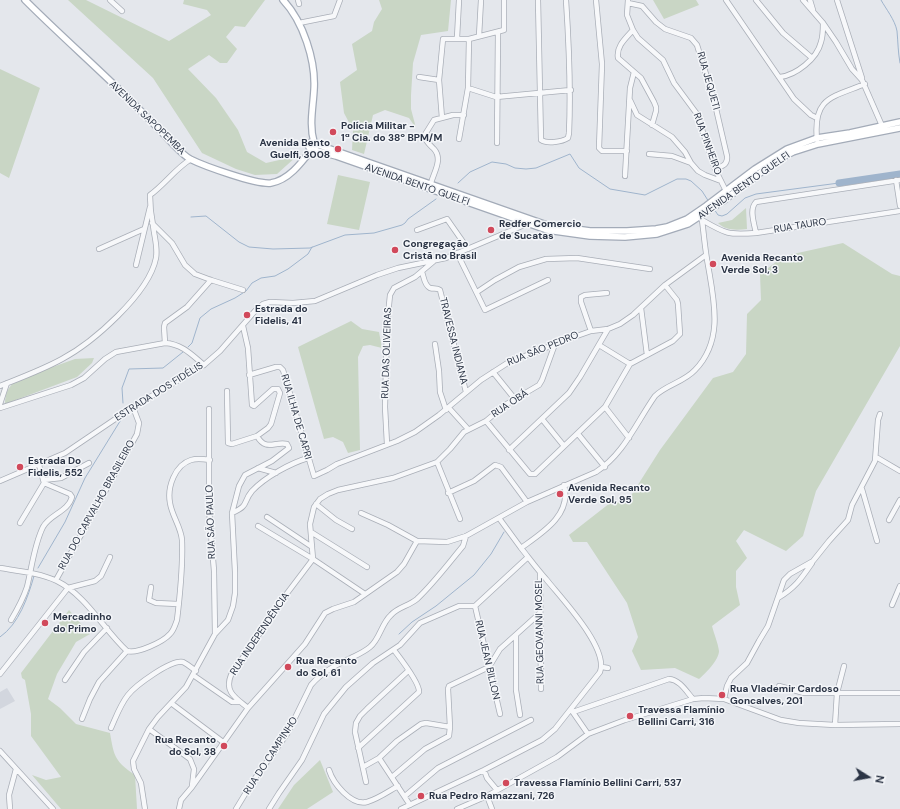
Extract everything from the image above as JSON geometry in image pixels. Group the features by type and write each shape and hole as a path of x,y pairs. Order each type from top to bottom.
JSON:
{"main road":[{"name":"AVENIDA SAPOPEMBA","path":"25,0 179,150 191,159 258,183 268,183 285,178 312,146"},
{"path":"283,0 299,23 312,65 314,88 311,113 312,146"},
{"name":"AVENIDA BENTO GUELFI","path":"883,128 900,122"},
{"name":"AVENIDA BENTO GUELFI","path":"312,146 529,222 590,231 647,230 671,225 701,215 780,152 787,149 850,133 883,128 900,128"},
{"name":"AVENIDA BENTO GUELFI","path":"312,146 431,183 458,196"}],"street":[{"path":"110,0 122,11"},
{"path":"299,23 334,16 340,0"},
{"path":"456,38 459,0"},
{"path":"479,36 481,0"},
{"path":"442,118 439,80 443,39 470,39 504,30 504,0"},
{"path":"538,0 541,140 544,142 565,141 568,138 571,90 570,50 566,0"},
{"path":"596,0 602,64 599,148 602,151 627,151"},
{"path":"726,0 794,98 816,118"},
{"path":"756,0 783,33 812,58"},
{"path":"802,0 823,23 852,69 864,82"},
{"path":"810,0 814,13"},
{"path":"838,0 864,82 883,128"},
{"name":"RUA PINHEIRO","path":"628,2 628,15 633,30 642,42 663,60 674,83 697,114 715,169 727,194"},
{"name":"RUA JEQUETI","path":"628,2 642,6 656,22 665,29 687,36 695,41 714,100 728,156 726,164 715,169"},
{"path":"780,77 791,74 812,58 821,42 823,23"},
{"path":"633,30 622,41 617,54 620,61 641,78 656,107 652,125"},
{"path":"497,143 496,97 498,32"},
{"path":"459,139 468,88 470,39"},
{"path":"625,176 630,88 634,72"},
{"path":"419,77 439,80"},
{"path":"817,141 816,118 820,108 828,100 864,82"},
{"path":"468,88 496,97 571,90"},
{"path":"630,100 637,115 666,132 676,140 691,163"},
{"path":"431,183 439,158 437,152 425,140 424,136 434,120 454,115 464,115"},
{"path":"648,154 672,156 691,163 705,175 721,181"},
{"path":"0,386 61,360 78,350 128,305 145,283 154,262 156,247 152,223 150,195 162,186 173,172 191,159"},
{"path":"756,233 752,212 753,205 756,202 898,180 900,206"},
{"path":"136,265 150,203"},
{"name":"RUA TAURO","path":"701,215 728,234 756,233 900,211"},
{"path":"360,513 388,525 417,541 447,542 466,536 527,502 605,467 629,438 655,396 659,392 679,382 695,370 701,363 713,336 715,317 701,215"},
{"path":"417,230 447,219 468,249"},
{"name":"ESTRADA DOS FIDÉLIS","path":"0,481 39,465 74,447 133,407 204,365 220,351 258,308 266,302 293,303 315,301 377,275 411,264 434,261 468,249 529,222"},
{"path":"152,223 172,243 185,265 196,274 243,290"},
{"path":"99,249 144,229"},
{"path":"457,253 485,310 548,280"},
{"name":"RUA SÃO PEDRO","path":"314,476 337,464 415,432 448,409 466,392 509,362 591,331 608,329 620,324 641,308 665,285 706,255"},
{"path":"477,292 519,267 546,259 577,258 650,269"},
{"name":"RUA DAS OLIVEIRAS","path":"387,444 385,413 389,300 394,288 422,272 434,261"},
{"name":"TRAVESSA INDIANA","path":"422,272 426,285 431,288 438,288 440,290 466,392"},
{"path":"165,343 165,323 187,307 211,280"},
{"path":"486,421 530,474 534,474 605,407 630,364 673,341 680,334 677,300 665,285"},
{"path":"591,331 581,302 581,297 585,295 607,294"},
{"path":"641,308 647,355"},
{"path":"227,391 228,443 232,444 257,436 268,428 271,424 280,393 278,389 273,389 253,406 249,375 248,348 243,326"},
{"path":"509,450 573,387 608,329"},
{"path":"0,408 71,386 84,378 105,359 116,352 165,343 177,345 186,349 204,365"},
{"path":"313,559 310,524 316,504 320,499 338,490 393,478 437,462 468,429 448,409 440,392 435,344"},
{"name":"RUA OBÁ","path":"468,429 486,421 514,398 539,385 555,344"},
{"path":"599,345 630,364"},
{"name":"RUA ILHA DE CAPRI","path":"249,375 276,367 282,368 296,410 314,476"},
{"path":"493,372 514,398"},
{"path":"0,404 8,383"},
{"name":"RUA DO CARVALHO BRASILEIRO","path":"56,580 137,434 139,423 133,407"},
{"path":"605,407 629,438"},
{"name":"RUA SÃO PAULO","path":"210,409 209,509 214,571 215,634"},
{"path":"778,598 797,584 813,561 848,520 852,505 873,468 876,457 878,420 880,414"},
{"path":"542,419 564,446"},
{"path":"578,434 605,467"},
{"path":"145,809 141,783 133,765 149,729 186,687 215,634 228,620 234,600 232,513 235,496 242,479 251,471 272,461 289,448 285,443 269,445 260,441 257,436"},
{"path":"876,457 900,471"},
{"path":"232,513 244,506 253,491 276,473 308,458"},
{"path":"0,568 56,580 68,588 90,609 127,651 134,652 164,638 175,627 182,552 182,538 170,503 169,495 171,485 176,472 183,465 191,460 210,460"},
{"path":"437,462 448,493 460,520"},
{"path":"20,523 44,482 60,478 89,463"},
{"path":"448,493 474,481 497,464 501,467 527,502"},
{"path":"11,620 23,597 32,574 40,535 44,526 50,518 66,508 72,497 70,494 44,482 39,465"},
{"path":"258,468 276,473"},
{"path":"522,548 546,530 559,516 566,496 564,485"},
{"path":"862,489 877,541"},
{"path":"889,520 900,500"},
{"path":"316,504 336,520 352,529"},
{"path":"267,517 312,547"},
{"path":"401,809 484,770 546,737 572,711 602,667 587,630 528,557 499,518"},
{"path":"258,526 313,559 365,594"},
{"path":"311,532 367,567"},
{"name":"RUA DO CAMPINHO","path":"236,809 253,781 287,734 311,685 316,679 338,663 363,652 373,644 390,615 398,608 413,602 422,594 463,546 466,536"},
{"path":"178,809 181,800 192,787 248,708 305,644 325,613 332,609 350,604 397,572 404,564 417,541"},
{"path":"0,674 68,588 95,581 110,557"},
{"path":"269,809 278,793 297,768 324,714 334,700 357,676 373,663 394,650 415,627 425,620 459,606 475,606 528,557"},
{"name":"RUA INDEPENDÊNCIA","path":"248,708 230,691 228,686 232,675 288,592 313,559"},
{"path":"724,699 727,686 731,678 747,663 768,626 782,584 787,577 813,561"},
{"name":"RUA GEOVANNI MOSEL","path":"540,572 541,689"},
{"path":"892,604 900,586"},
{"path":"151,587 149,600 153,603 178,604"},
{"name":"RUA JEAN BILLON","path":"475,606 500,714"},
{"path":"392,777 424,749 447,738 450,734 448,688 451,685 489,667 500,649 540,613"},
{"path":"65,680 84,652 107,628"},
{"path":"516,635 516,690 520,716"},
{"path":"358,748 419,692 419,688 394,650"},
{"path":"82,720 90,699 99,682 127,651"},
{"path":"111,728 118,710 132,690 167,666 181,662 232,702 240,702"},
{"path":"835,725 837,694 844,666"},
{"path":"602,667 608,668"},
{"path":"366,782 355,732 356,723 360,716 408,671"},
{"path":"572,711 669,679 673,679 681,684 693,699"},
{"path":"779,686 804,693 900,693"},
{"path":"457,809 466,807 557,757 588,734 638,716 693,699 724,699 790,722 835,725 900,724"},
{"path":"171,703 223,742"},
{"path":"572,711 588,734"},
{"path":"405,796 438,768 531,720"},
{"path":"363,767 379,758 421,724 426,723 450,727"},
{"path":"149,729 190,759 194,768 192,787"},
{"path":"0,751 53,809"},
{"path":"379,758 410,805"},
{"path":"10,809 9,795 16,769"},
{"path":"329,770 331,779 339,789 359,802 368,802 398,786"},
{"path":"484,770 487,778 497,790"},
{"path":"487,796 492,809"}],"shaded area":[{"path":"7,688 15,701 0,709 0,692"}],"green space":[{"path":"68,0 86,0 169,41 211,15 207,10 183,4 184,0 265,0 245,27 235,26 226,37 237,49 227,63 220,63 209,55 188,69 216,98 238,130 247,152 266,163 297,156 277,174 255,175 236,169 202,153 153,78"},
{"path":"379,0 451,0 448,31 421,35 413,63 411,109 416,128 409,118 385,110 373,115 364,154 352,150 353,130 344,113 340,82 357,70 352,44 372,31 374,22 382,9"},
{"path":"653,0 696,0 699,5 664,19"},
{"path":"0,69 40,88 9,178 0,173"},
{"path":"338,175 370,182 359,230 327,224"},
{"path":"746,208 747,229 728,229 718,223 732,220"},
{"path":"843,243 892,274 900,276 900,346 816,491 803,536 786,551 744,530 736,541 747,558 736,571 736,587 740,605 712,626 719,651 717,658 705,674 699,679 675,668 641,670 632,651 638,637 627,603 587,542 573,542 569,535 610,503 627,502 660,450 713,378 733,372 746,354 747,314 761,300 760,274 784,256"},
{"path":"351,321 362,329 379,332 382,348 370,345 363,346 358,357 360,450 348,453 343,442 333,437 324,439 298,347"},
{"path":"94,358 92,363 77,377 5,404 8,389 19,379 75,359"},
{"path":"69,610 90,634 76,642 57,674 48,699 60,708 76,724 110,733 116,758 123,766 135,775 137,809 61,809 32,775 46,780 61,777 31,736 31,714 25,680 22,678 21,673"},
{"path":"320,760 333,792 307,809 278,809 294,785"}],"waterway":[{"path":"881,0 896,27 900,63"},
{"path":"458,183 470,172 492,162 506,164 515,168 536,168 570,154 579,168 610,189 645,195 677,179 686,179 691,181 702,191 709,202"},
{"path":"839,183 900,174"},
{"path":"714,209 718,215 722,216 727,214 745,198 756,194 839,183"},
{"path":"191,217 206,216 239,242 249,247 273,249 310,248 345,235 374,233 402,225 436,199"},
{"path":"188,347 192,343 200,318 211,309 235,298 246,291 252,283 261,278 275,276 288,269 308,254 312,247"},
{"path":"123,403 122,388 129,369 163,368 183,352"},
{"path":"38,568 65,522 85,478 122,418"},
{"path":"399,634 412,622 436,606 474,575 491,554 504,532"},
{"path":"0,637 7,632 18,618 26,601 34,576"}],"place":[{"name":"Polícia Militar - 1ª Cia. do 38º BPM/M","path":"333,132"},
{"name":"Avenida Bento Guelfi, 3008","path":"338,149"},
{"name":"Redfer Comercio de Sucatas","path":"491,230"},
{"name":"Congregação Cristã no Brasil","path":"395,250"},
{"name":"Avenida Recanto Verde Sol, 3","path":"713,264"},
{"name":"Estrada do Fidelis, 41","path":"247,315"},
{"name":"Estrada Do Fidelis, 552","path":"20,467"},
{"name":"Avenida Recanto Verde Sol, 95","path":"560,494"},
{"name":"Mercadinho do Primo","path":"45,623"},
{"name":"Rua Recanto do Sol, 61","path":"288,667"},
{"name":"Rua Vlademir Cardoso Goncalves, 201","path":"722,695"},
{"name":"Travessa Flamínio Bellini Carri, 316","path":"630,716"},
{"name":"Rua Recanto do Sol, 38","path":"224,746"},
{"name":"Travessa Flamínio Bellini Carri, 537","path":"506,783"},
{"name":"Rua Pedro Ramazzani, 726","path":"421,796"}]}
